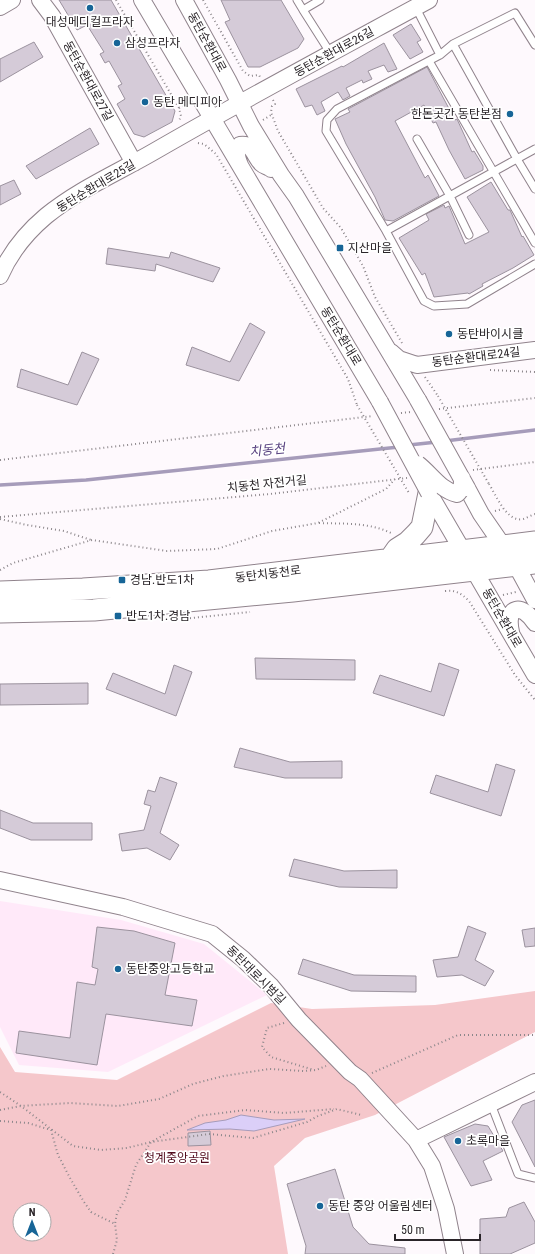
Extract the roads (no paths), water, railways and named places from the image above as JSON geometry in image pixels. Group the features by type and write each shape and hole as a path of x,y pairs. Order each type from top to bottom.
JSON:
{"main road":[{"path":"390,559 397,549 408,542 422,527 419,493"},
{"name":"동탄치동천로","path":"0,592 83,589 209,581 535,542"},
{"name":"동탄치동천로","path":"0,612 94,610 294,591 526,564"}],"street":[{"path":"0,7 12,0"},
{"name":"동탄순환대로27길","path":"40,0 52,16 134,163"},
{"name":"동탄순환대로","path":"142,0 212,118 378,409 409,457 419,493 462,551 535,675"},
{"name":"동탄순환대로","path":"184,0 228,80 239,104 389,351 415,400 467,479 481,514 503,546 526,564 532,594"},
{"name":"동탄순환대로26길","path":"212,118 331,54 419,2"},
{"name":"동탄순환대로25길","path":"0,276 12,254 34,226 46,216 82,192 212,118"},
{"path":"244,175 236,156 237,149 240,145 250,147 262,164 281,175"},
{"name":"동탄순환대로24길","path":"417,365 535,350"},
{"path":"389,351 399,358 417,365 415,400"},
{"path":"409,457 426,470 438,484 452,493 457,494 467,479"},
{"path":"511,634 508,622 509,616 514,611 520,610 527,613 535,623"},
{"name":"동탄대로시범길","path":"0,880 123,907 212,934 243,959 270,986 299,1020 350,1072 360,1079 416,1140 432,1166 446,1209 455,1254"},
{"path":"416,1140 535,1082"}],"lane":[{"path":"298,0 331,54"},
{"path":"303,10 320,0"},
{"path":"419,2 440,55"},
{"path":"535,45 514,14 453,44 440,55 338,109 327,120 326,131 386,231 424,301 434,306 467,304 535,264"},
{"path":"453,44 535,189"},
{"path":"429,61 535,243"},
{"path":"417,139 450,196 469,235"},
{"path":"386,231 535,149"},
{"path":"491,1104 518,1174 535,1178"}],"waterway":[{"name":"치동천","path":"445,441 535,430"},
{"name":"치동천","path":"409,445 437,442"},
{"name":"치동천","path":"0,485 86,480 399,447"}],"place":[{"name":"대성메디컬프라자","path":"90,8"},
{"name":"삼성프라자","path":"117,43"},
{"name":"동탄 메디피아","path":"145,102"},
{"name":"한돈곳간 동탄본점","path":"510,114"},
{"name":"지산마을","path":"340,248"},
{"name":"동탄바이시클","path":"449,334"},
{"name":"경남.반도1차","path":"122,580"},
{"name":"반도1차.경남","path":"118,616"},
{"name":"동탄중앙고등학교","path":"118,969"},
{"name":"초록마을","path":"458,1141"},
{"name":"동탄 중앙 어울림센터","path":"320,1206"}],"park label":[{"name":"청계중앙공원","path":"177,1158"}]}
